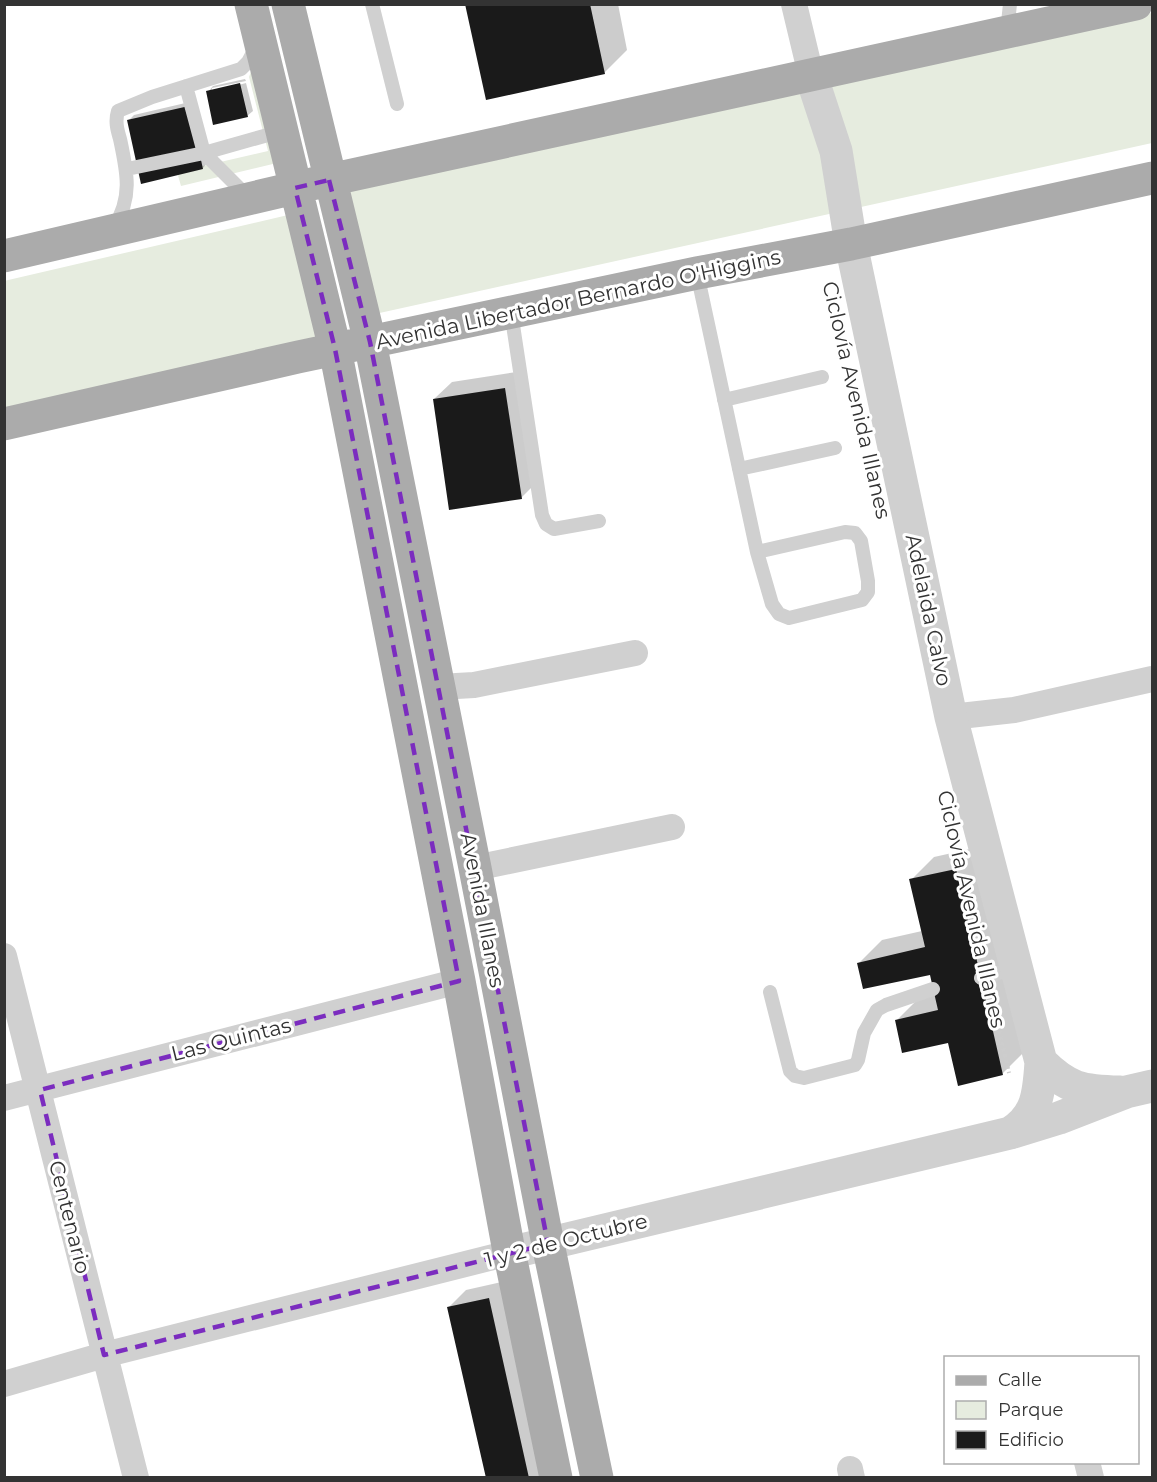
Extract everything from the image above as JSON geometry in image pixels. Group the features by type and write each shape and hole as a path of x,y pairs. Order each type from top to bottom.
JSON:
{"main road":[{"name":"Avenida Illanes","path":"251,4 335,349 459,981 509,1253 556,1478"},
{"name":"Avenida Illanes","path":"288,4 370,342 548,1244 597,1478"},
{"path":"4,256 329,180 811,75 1009,18 1136,4"},
{"name":"Avenida Libertador Bernardo O'Higgins","path":"4,424 335,349 697,273 851,244 1152,178"}],"street":[{"path":"794,4 811,75"},
{"name":"Adelaida Calvo","path":"811,75 836,151 851,244 951,717 1041,1062 1039,1090 1035,1103 1022,1126 1010,1133"},
{"path":"439,687 474,685 634,653"},
{"path":"951,717 1014,710 1152,679"},
{"path":"475,868 672,827"},
{"name":"Centenario","path":"4,956 40,1090 136,1478"},
{"name":"Las Quintas","path":"4,1098 459,981"},
{"name":"1 y 2 de Octubre","path":"1041,1062 1057,1078 1075,1087 1096,1091 1139,1089"},
{"name":"1 y 2 de Octubre","path":"4,1384 104,1355 509,1253 1010,1133 1139,1089"}],"lane":[{"path":"372,4 397,104"},
{"path":"111,231 122,215 126,198 127,169 115,119 118,111 152,97 241,69 248,62 260,40"},
{"path":"186,86 204,153 250,199"},
{"path":"127,169 204,153 282,131"},
{"path":"697,273 757,552 772,604 779,614 789,618 862,600 868,592 861,540 855,533 845,532 757,552"},
{"path":"511,312 542,515 546,524 554,529 599,520"},
{"path":"724,400 822,376"},
{"path":"739,469 835,448"},
{"path":"981,978 1016,968"},
{"path":"770,992 790,1071 795,1076 804,1078 855,1065 864,1033 877,1010 933,989"}],"path":[{"name":"Ciclovía Avenida Illanes","path":"997,1021 1010,1077"}],"highlighted area":[{"path":"329,180 370,342 548,1244 104,1355 40,1090 459,981 335,349 295,188"}],"green space":[{"path":"1152,13 1152,143 375,314 344,190"},
{"path":"253,66 277,163 181,186 177,172 268,151 249,77"},
{"path":"288,215 319,343 5,415 4,281"}],"building":[{"path":"465,4 590,4 605,74 486,100"},
{"path":"240,83 248,117 213,125 206,91"},
{"path":"189,106 203,169 141,184 127,120"},
{"path":"505,388 522,499 449,510 433,399"},
{"path":"956,869 1003,1075 958,1086 948,1043 902,1053 895,1020 938,1010 930,975 863,989 857,963 925,947 909,879"},
{"path":"489,1298 529,1478 486,1478 447,1307"}]}
